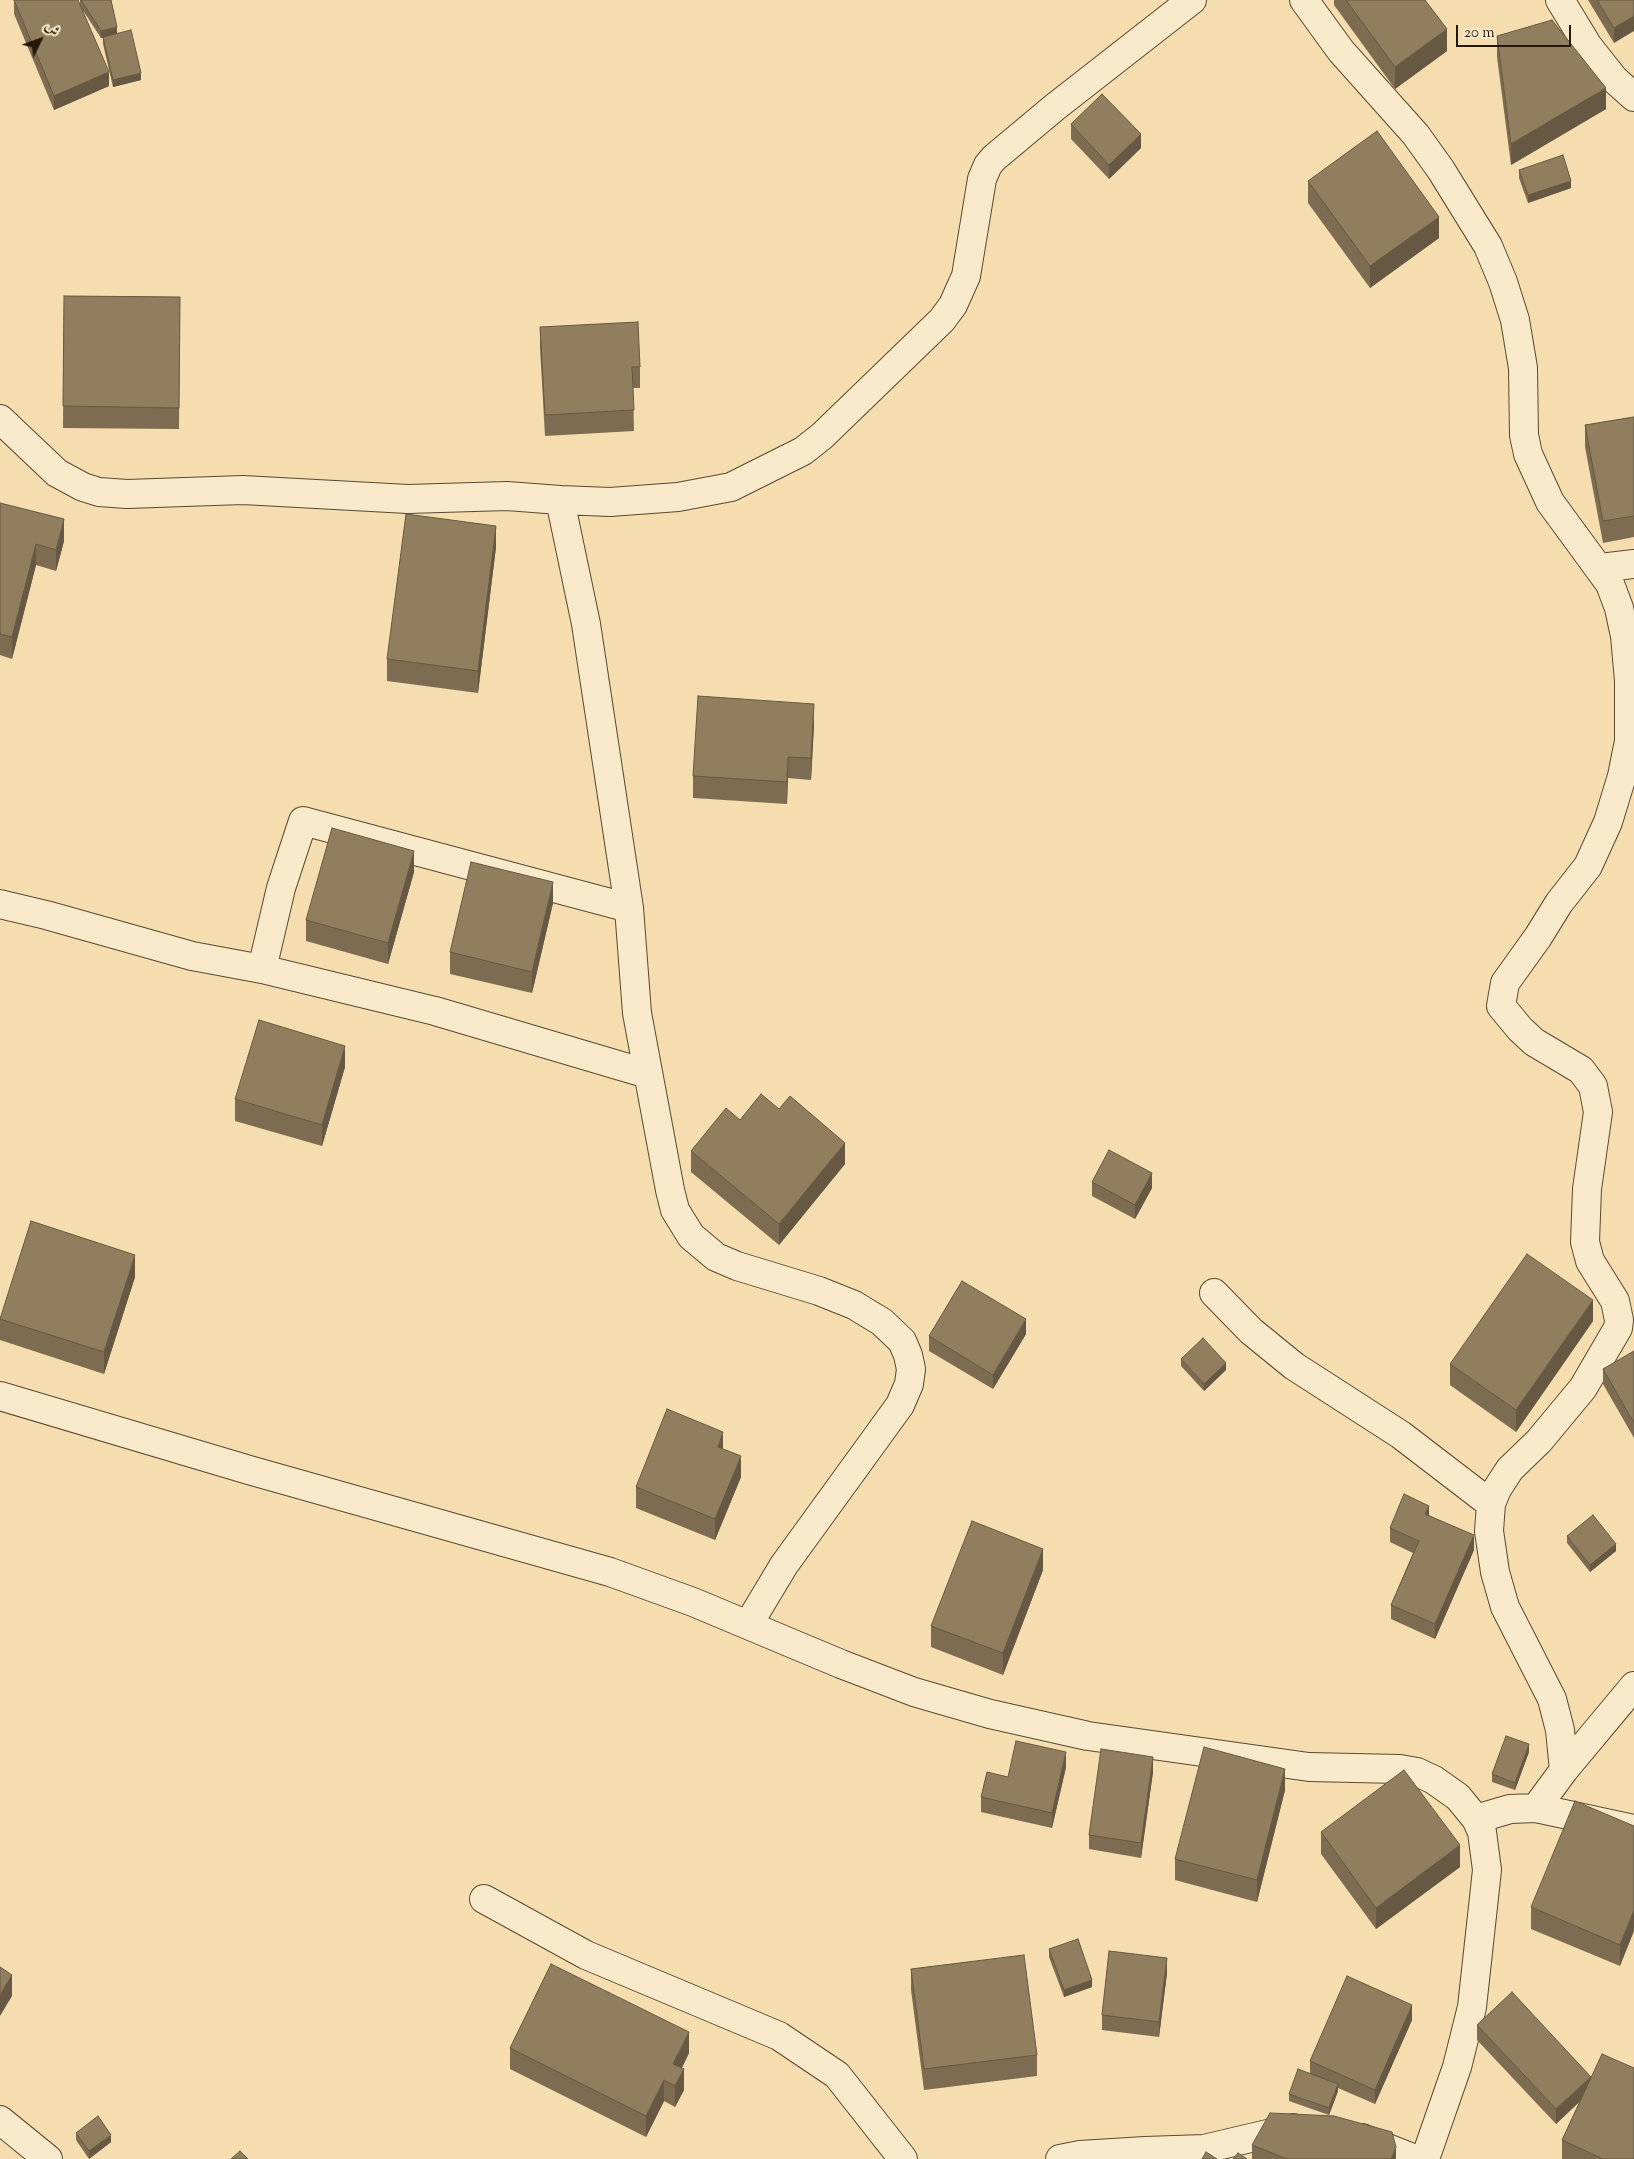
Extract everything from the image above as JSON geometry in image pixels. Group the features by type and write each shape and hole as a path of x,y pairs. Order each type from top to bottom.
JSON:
{"street":[{"path":"0,419 57,473 83,487 99,492 127,494 243,490 408,499 507,496 610,502 668,497 731,487 803,451 822,436 942,320 953,305 966,276 982,179 994,158 1082,85 1192,0"},
{"path":"1304,0 1341,51 1399,116 1431,156 1488,246 1503,282 1515,320 1523,368 1524,419 1528,454 1550,502 1600,568 1613,592 1619,608 1625,636 1629,681 1629,741 1622,776 1608,822 1588,866 1559,904 1505,983 1501,1006 1520,1030 1534,1042 1575,1065 1589,1079 1592,1086 1598,1112 1587,1189 1585,1242 1590,1261 1615,1301 1619,1320 1618,1328 1583,1388 1539,1441 1510,1469 1497,1489 1491,1504 1489,1531 1495,1572 1505,1607 1552,1700 1560,1730 1564,1770"},
{"path":"1560,0 1588,46 1614,79 1634,97"},
{"path":"560,500 586,624 629,908 638,1013 675,1210 691,1236 716,1257 737,1266 818,1290 854,1305 893,1331 902,1341 911,1369 909,1384 900,1405 784,1565 748,1625"},
{"path":"1600,568 1634,564"},
{"path":"262,969 281,888 303,821 629,908"},
{"path":"0,904 46,914 192,956 262,969 436,1011 648,1074"},
{"path":"1214,1293 1251,1331 1294,1366 1400,1435 1491,1504"},
{"path":"0,1396 610,1572 914,1692 999,1716 1088,1736 1309,1767 1400,1769 1417,1772 1434,1780 1458,1797 1476,1819 1482,1832 1487,1870 1472,2007 1457,2067 1425,2159"},
{"path":"1536,1808 1564,1770 1634,1686"},
{"path":"1476,1819 1510,1808 1536,1808 1634,1829"},
{"path":"484,1899 586,1955 779,2036 837,2075 903,2159"},
{"path":"0,2120 48,2159"},
{"path":"1060,2159 1080,2155 1204,2149 1288,2128 1326,2131 1371,2141 1415,2159"}],"building":[{"path":"14,0 78,0 109,72 54,96"},
{"path":"81,0 111,0 117,27 101,31"},
{"path":"1346,0 1425,0 1447,29 1395,67"},
{"path":"1597,0 1634,0 1634,16 1614,28"},
{"path":"1552,20 1606,88 1511,144 1497,36"},
{"path":"131,30 141,73 113,80 103,37"},
{"path":"1102,94 1141,134 1109,165 1071,124"},
{"path":"1377,131 1439,217 1370,266 1308,181"},
{"path":"1563,155 1571,181 1528,195 1519,170"},
{"path":"64,296 180,297 179,408 63,406"},
{"path":"638,322 640,367 632,367 634,410 545,415 540,327"},
{"path":"1634,417 1634,516 1603,521 1585,425"},
{"path":"0,503 64,519 56,550 36,544 12,637 0,634"},
{"path":"406,514 496,526 478,671 387,659"},
{"path":"698,696 814,704 811,758 788,757 787,782 693,776"},
{"path":"332,828 414,851 388,943 306,920"},
{"path":"471,862 553,882 532,972 450,952"},
{"path":"259,1020 345,1046 322,1125 235,1099"},
{"path":"761,1094 779,1109 790,1096 845,1143 779,1224 691,1151 726,1108 740,1120"},
{"path":"1109,1150 1152,1173 1135,1205 1092,1182"},
{"path":"31,1221 135,1255 104,1352 0,1319"},
{"path":"1527,1254 1593,1300 1516,1410 1450,1364"},
{"path":"962,1281 1026,1319 993,1375 929,1336"},
{"path":"1203,1338 1226,1363 1204,1384 1181,1359"},
{"path":"1634,1351 1634,1423 1603,1369"},
{"path":"667,1409 723,1432 718,1447 741,1456 715,1519 636,1487"},
{"path":"1404,1494 1429,1506 1425,1514 1474,1535 1435,1624 1391,1605 1419,1541 1390,1528"},
{"path":"1593,1515 1616,1544 1590,1565 1567,1536"},
{"path":"972,1521 1043,1549 1003,1653 931,1626"},
{"path":"1506,1736 1529,1744 1515,1783 1492,1774"},
{"path":"1016,1741 1066,1752 1052,1813 981,1797 987,1772 1008,1777"},
{"path":"1204,1747 1285,1769 1257,1880 1175,1859"},
{"path":"1101,1749 1153,1757 1141,1843 1089,1835"},
{"path":"1404,1770 1460,1845 1376,1908 1321,1832"},
{"path":"1575,1801 1634,1826 1634,1910 1620,1945 1531,1907"},
{"path":"1078,1939 1092,1980 1064,1990 1049,1949"},
{"path":"1109,1951 1167,1958 1159,2022 1102,2015"},
{"path":"1024,1955 1037,2055 924,2069 911,1969"},
{"path":"551,1964 689,2032 673,2064 684,2069 675,2086 664,2080 646,2116 510,2048"},
{"path":"0,1967 12,1975 0,1995"},
{"path":"1347,1976 1412,2005 1375,2090 1310,2061"},
{"path":"1512,1992 1591,2077 1556,2109 1477,2025"},
{"path":"1602,2054 1634,2068 1634,2159 1603,2159 1562,2140"},
{"path":"1298,2069 1338,2084 1329,2108 1289,2094"},
{"path":"1270,2113 1334,2116 1392,2132 1396,2147 1391,2159 1287,2159 1252,2145"},
{"path":"98,2116 111,2135 89,2151 76,2133"},
{"path":"240,2151 248,2159 231,2159"},
{"path":"1206,2152 1217,2159 1202,2159"},
{"path":"1238,2153 1247,2159 1233,2159"}]}
